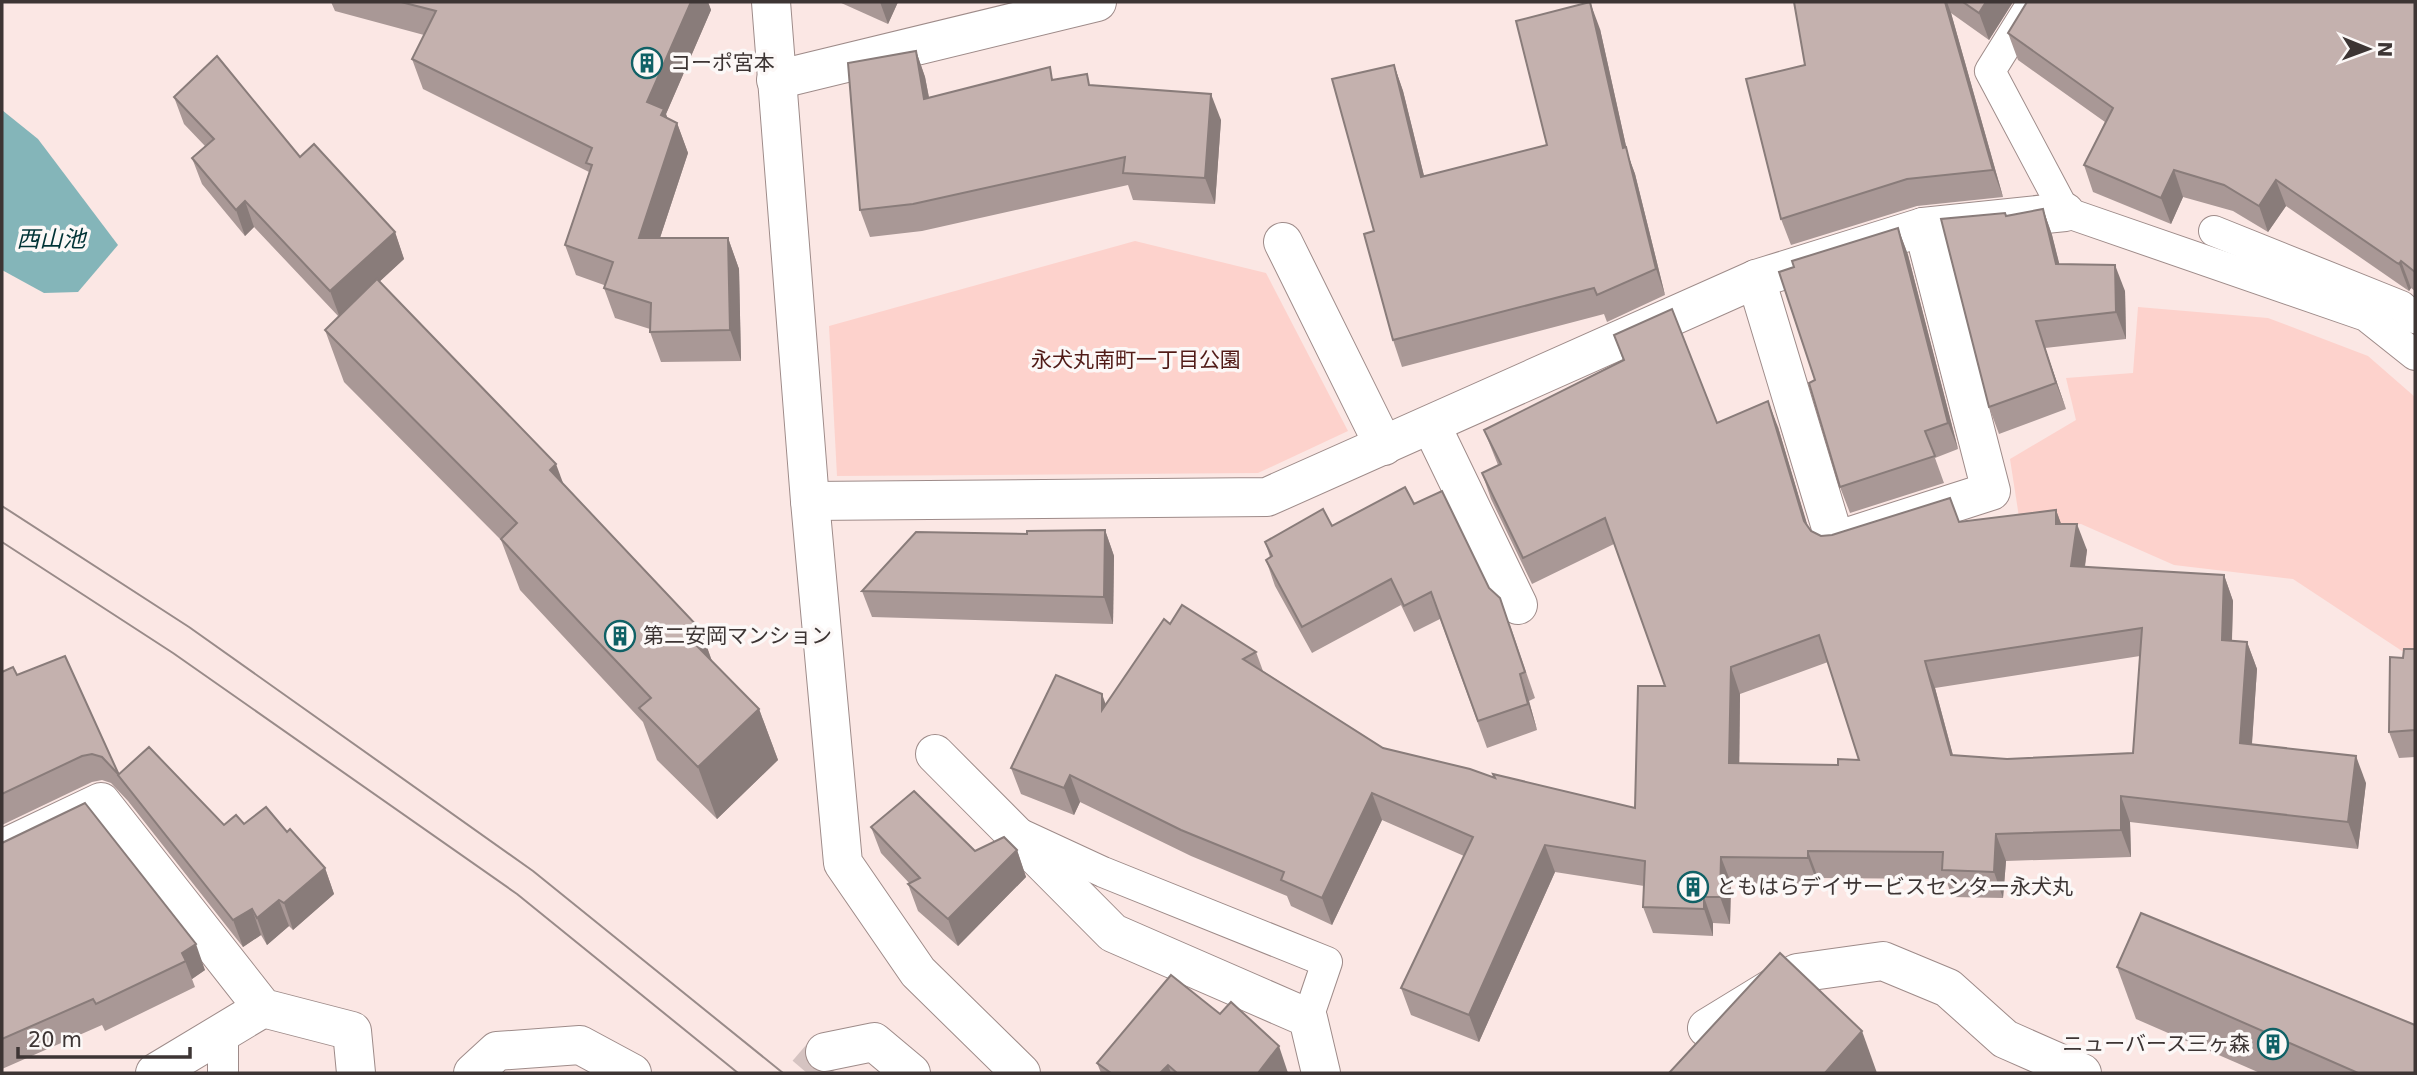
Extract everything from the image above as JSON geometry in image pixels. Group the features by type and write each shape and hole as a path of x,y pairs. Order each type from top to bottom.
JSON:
{"street":[{"path":"771,2 810,501 844,863 918,972 1021,1073"},
{"path":"776,80 1097,2"},
{"path":"810,501 1267,497 1756,279 1923,227 2065,212"},
{"path":"1756,279 1835,541 1991,491 1923,227"},
{"path":"1283,242 1384,446"},
{"path":"1431,425 1518,606"},
{"path":"936,754 1113,933 1308,1017 1321,1073"},
{"path":"2,849 101,802 263,1008 352,1031 356,1073"},
{"path":"1707,1028 1797,973 1883,961 1948,988 2005,1039 2082,1073"},
{"path":"155,1073 263,1008"},
{"path":"825,1052 874,1042 911,1073"},
{"path":"473,1073 497,1051 580,1045 632,1073"}],"lane":[{"path":"2033,2 1990,71 2065,212 2366,316 2415,355"},
{"path":"2214,231 2401,306 2415,318"},
{"path":"1012,830 1103,872 1326,962 1308,1017"},
{"path":"223,1030 223,1073"}],"green space":[{"name":"永犬丸南町一丁目公園","path":"1135,241 1266,273 1348,431 1258,473 837,476 829,326"},
{"path":"2138,307 2268,318 2368,356 2415,397 2415,651 2402,651 2293,579 2174,565 2081,524 2021,530 2010,459 2076,420 2066,378 2133,373"}],"water":[{"name":"西山池","path":"2,110 38,139 118,245 78,292 44,293 2,270"}],"building":[{"path":"401,2 691,2 647,102 664,109 661,115 677,123 639,238 728,238 730,330 650,332 651,303 604,288 613,262 565,245 592,165 586,163 592,148 412,59 436,11"},
{"path":"1590,2 1623,148 1626,147 1656,269 1597,295 1594,288 1393,340 1364,234 1374,231 1332,79 1394,65 1421,177 1547,145 1516,21"},
{"path":"1794,2 1945,2 1993,170 1907,179 1781,219 1746,79 1805,65"},
{"path":"1963,2 1986,2 1979,13"},
{"path":"2027,2 2415,2 2415,272 2401,261 2397,263 2276,180 2259,206 2224,185 2174,170 2161,198 2084,165 2113,108 2008,33"},
{"path":"916,51 924,99 1050,67 1052,80 1087,74 1089,85 1211,94 1205,178 1123,173 1125,157 913,204 860,210 848,63"},
{"path":"217,56 300,157 314,144 395,232 330,291 245,201 236,210 192,158 214,139 174,97"},
{"path":"2043,209 2056,264 2115,265 2116,312 2036,321 2056,383 1989,407 1941,219 2005,213 2006,216"},
{"path":"1898,228 1948,423 1925,431 1935,456 1840,487 1809,383 1815,380 1779,272 1794,267 1792,261"},
{"path":"377,279 556,464 550,470 701,630 692,641 759,709 698,767 639,708 651,698 501,539 517,523 325,330"},
{"path":"1672,309 1717,423 1768,401 1804,521 1811,531 1821,536 1832,535 1950,498 1959,522 2056,510 2056,524 2077,524 2071,566 2224,575 2222,640 2247,642 2240,743 2356,756 2348,822 2121,796 2121,830 1996,834 1994,872 1942,870 1943,852 1808,851 1808,858 1721,857 1720,897 1704,897 1704,909 1643,907 1645,861 1545,845 1469,1015 1401,988 1473,837 1372,793 1322,898 1281,880 1284,872 1181,830 1070,775 1064,788 1011,768 1056,675 1102,694 1102,710 1164,619 1170,624 1182,605 1256,652 1243,659 1383,748 1470,769 1495,778 1493,774 1635,808 1638,686 1665,686 1605,518 1523,558 1482,473 1501,464 1484,430 1624,360 1614,335","holes":["2142,628 2133,753 2007,759 1951,755 1925,661","1819,635 1859,760 1838,759 1838,765 1729,763 1731,667"]},
{"path":"1405,487 1414,504 1442,491 1489,588 1500,598 1525,672 1520,674 1528,704 1478,721 1431,592 1404,606 1391,579 1302,627 1266,560 1272,556 1265,542 1323,509 1332,526"},
{"path":"1105,530 1104,597 862,591 916,532 1027,534 1027,531"},
{"path":"2404,649 2415,649 2415,730 2389,732 2390,657 2403,658"},
{"path":"65,656 119,775 102,757 92,754 82,756 2,794 2,672 13,667 17,675"},
{"path":"149,747 224,825 236,815 244,824 266,807 287,832 290,829 325,868 284,903 279,900 257,918 252,909 233,920 118,775"},
{"path":"914,791 975,851 1004,837 1017,850 948,919 908,884 920,878 871,827"},
{"path":"85,803 196,944 182,953 186,961 96,1004 93,999 2,1039 2,843"},
{"path":"2141,913 2415,1025 2415,1073 2358,1073 2117,967"},
{"path":"1780,953 1862,1031 1825,1073 1669,1073"},
{"path":"1171,975 1220,1014 1231,1002 1279,1046 1258,1073 1177,1073 1168,1065 1160,1073 1111,1073 1097,1063"}],"tunnel":[{"path":"807,1073 825,1052"}],"tram line":[{"path":"2,506 189,627 533,871 783,1073"},
{"path":"2,542 173,653 517,894 738,1073"}],"place":[{"name":"コーポ宮本","path":"647,63"},
{"name":"第二安岡マンション","path":"620,636"},
{"name":"ともはらデイサービスセンター永犬丸","path":"1693,887"},
{"name":"ニューバース三ヶ森","path":"2273,1044"}]}
